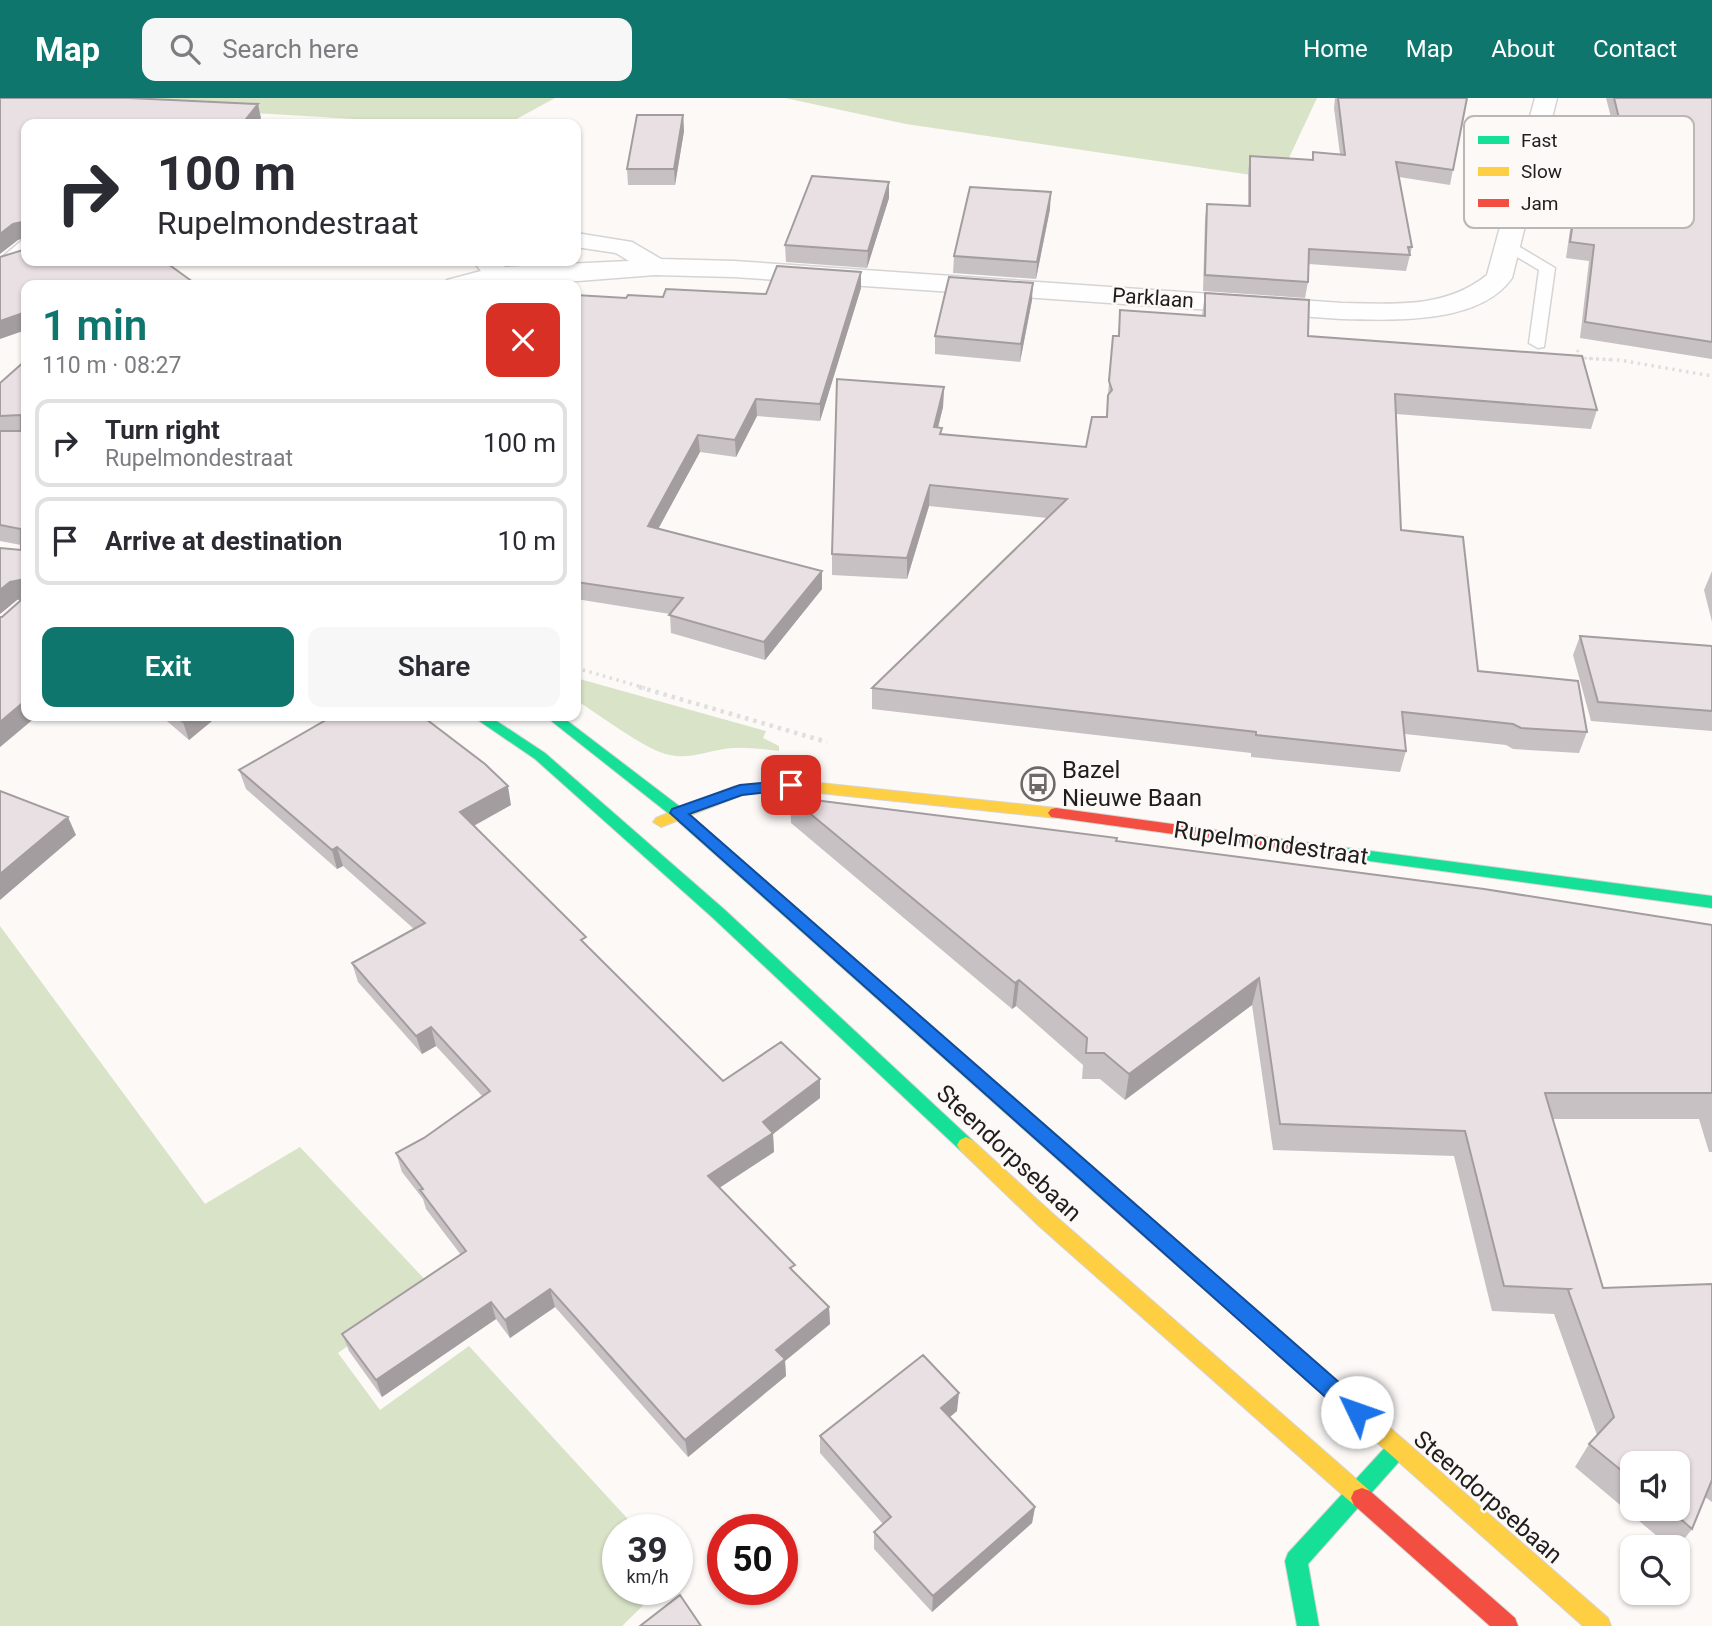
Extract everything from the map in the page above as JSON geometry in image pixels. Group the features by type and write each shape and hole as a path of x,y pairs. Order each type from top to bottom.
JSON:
{"main road":[{"name":"Steendorpsebaan","path":"487,721 540,756 742,935 1045,1219 1507,1626"},
{"name":"Steendorpsebaan","path":"558,721 678,813 1600,1626"},
{"name":"Rupelmondestraat","path":"631,838 678,813 740,790 791,785 1008,807 1712,902"},
{"path":"1308,1626 1296,1561 1398,1448"}],"street":[{"name":"Parklaan","path":"1541,116 1546,98"},
{"name":"Parklaan","path":"467,280 492,268 565,274 655,267 748,270 1342,311 1397,311 1444,307 1486,293 1499,278 1512,228"},
{"path":"581,241 623,247 655,267"}],"lane":[{"path":"1508,244 1547,268 1538,343"}],"path":[{"path":"1538,343 1578,350 1582,358 1594,361 1619,360 1712,376"},
{"path":"581,669 829,743"}],"green space":[{"path":"0,98 555,98 516,119 355,119"},
{"path":"785,98 1317,98 1279,179 906,124"},
{"path":"581,679 766,731 763,738 779,746 779,751 738,748 697,755 670,755 636,740 581,703"},
{"path":"0,926 205,1204 300,1147 431,1286 338,1353 380,1410 469,1346 623,1514 602,1514 602,1605 644,1605 622,1626 0,1626"}],"building":[{"path":"0,98 129,98 258,104 246,119 21,119 21,222 13,224 0,234"},
{"path":"1338,98 1467,98 1453,170 1396,162 1412,247 1408,247 1410,255 1309,249 1308,282 1205,275 1207,204 1250,206 1250,156 1313,160 1313,152 1345,155"},
{"path":"1614,98 1712,98 1712,342 1585,322 1594,245 1570,242 1572,228 1694,228 1694,116 1618,116"},
{"path":"637,115 683,115 674,169 627,169"},
{"path":"812,176 889,182 868,251 785,245"},
{"path":"970,187 1051,192 1037,262 954,256"},
{"path":"21,251 21,266 171,266 190,280 21,280 21,314 0,321 0,257"},
{"path":"777,266 861,272 820,404 756,399 735,440 698,435 648,526 822,571 764,642 669,615 683,598 581,583 581,295 663,297 666,289 766,294"},
{"path":"949,277 1033,283 1021,344 935,336"},
{"path":"1205,293 1309,300 1308,336 1582,356 1597,410 1395,394 1401,530 1463,537 1478,671 1578,681 1587,732 1521,728 1513,724 1402,712 1406,751 872,688 1067,499 930,485 907,558 832,554 837,379 944,387 934,427 942,428 940,434 1086,447 1092,417 1107,417 1108,395 1112,390 1109,381 1113,336 1119,336 1120,310 1205,316"},
{"path":"21,364 21,415 0,416 0,383"},
{"path":"0,431 21,431 21,529 0,525"},
{"path":"0,548 21,550 21,704 0,722 0,617 20,601 20,580 10,582 0,590"},
{"path":"1580,636 1712,646 1712,711 1598,702"},
{"path":"324,721 429,721 485,764 508,786 460,812 586,937 581,940 723,1081 781,1042 820,1079 763,1122 773,1133 708,1176 795,1265 790,1268 829,1307 776,1350 785,1359 685,1440 550,1289 505,1320 491,1302 376,1380 342,1334 466,1251 396,1153 424,1138 490,1091 431,1027 416,1036 352,963 425,923 337,847 332,850 239,770"},
{"path":"0,791 68,817 0,874"},
{"path":"790,797 1117,838 1116,841 1484,889 1712,925 1712,1093 1545,1093 1603,1288 1712,1284 1712,1480 1692,1529 1683,1521 1690,1521 1690,1451 1620,1451 1620,1469 1589,1444 1614,1417 1568,1290 1570,1289 1504,1286 1465,1131 1280,1124 1259,978 1129,1074 1104,1053 1086,1053 1087,1038 1019,980 1015,983"},
{"path":"923,1355 959,1393 941,1408 1035,1507 933,1596 874,1532 891,1517 820,1436"},
{"path":"667,1605 687,1605 701,1626 640,1626"}],"traffic: fast":[{"path":"487,721 540,756 719,914 966,1145"},
{"path":"558,721 678,813 1109,1193"},
{"path":"1295,846 1712,902"},
{"path":"1308,1626 1296,1561 1398,1448"}],"traffic: slow":[{"path":"661,822 740,790 791,785 1056,813"},
{"path":"966,1145 1045,1219 1362,1498"},
{"path":"1279,1343 1600,1626"}],"traffic: jam":[{"path":"1056,813 1295,846"},
{"path":"1109,1193 1279,1343"},
{"path":"1362,1498 1507,1626"}],"place":[{"name":"Bazel Nieuwe Baan","path":"1038,784"}],"route":[{"path":"791,785 740,790 678,813 1357,1412"}]}
